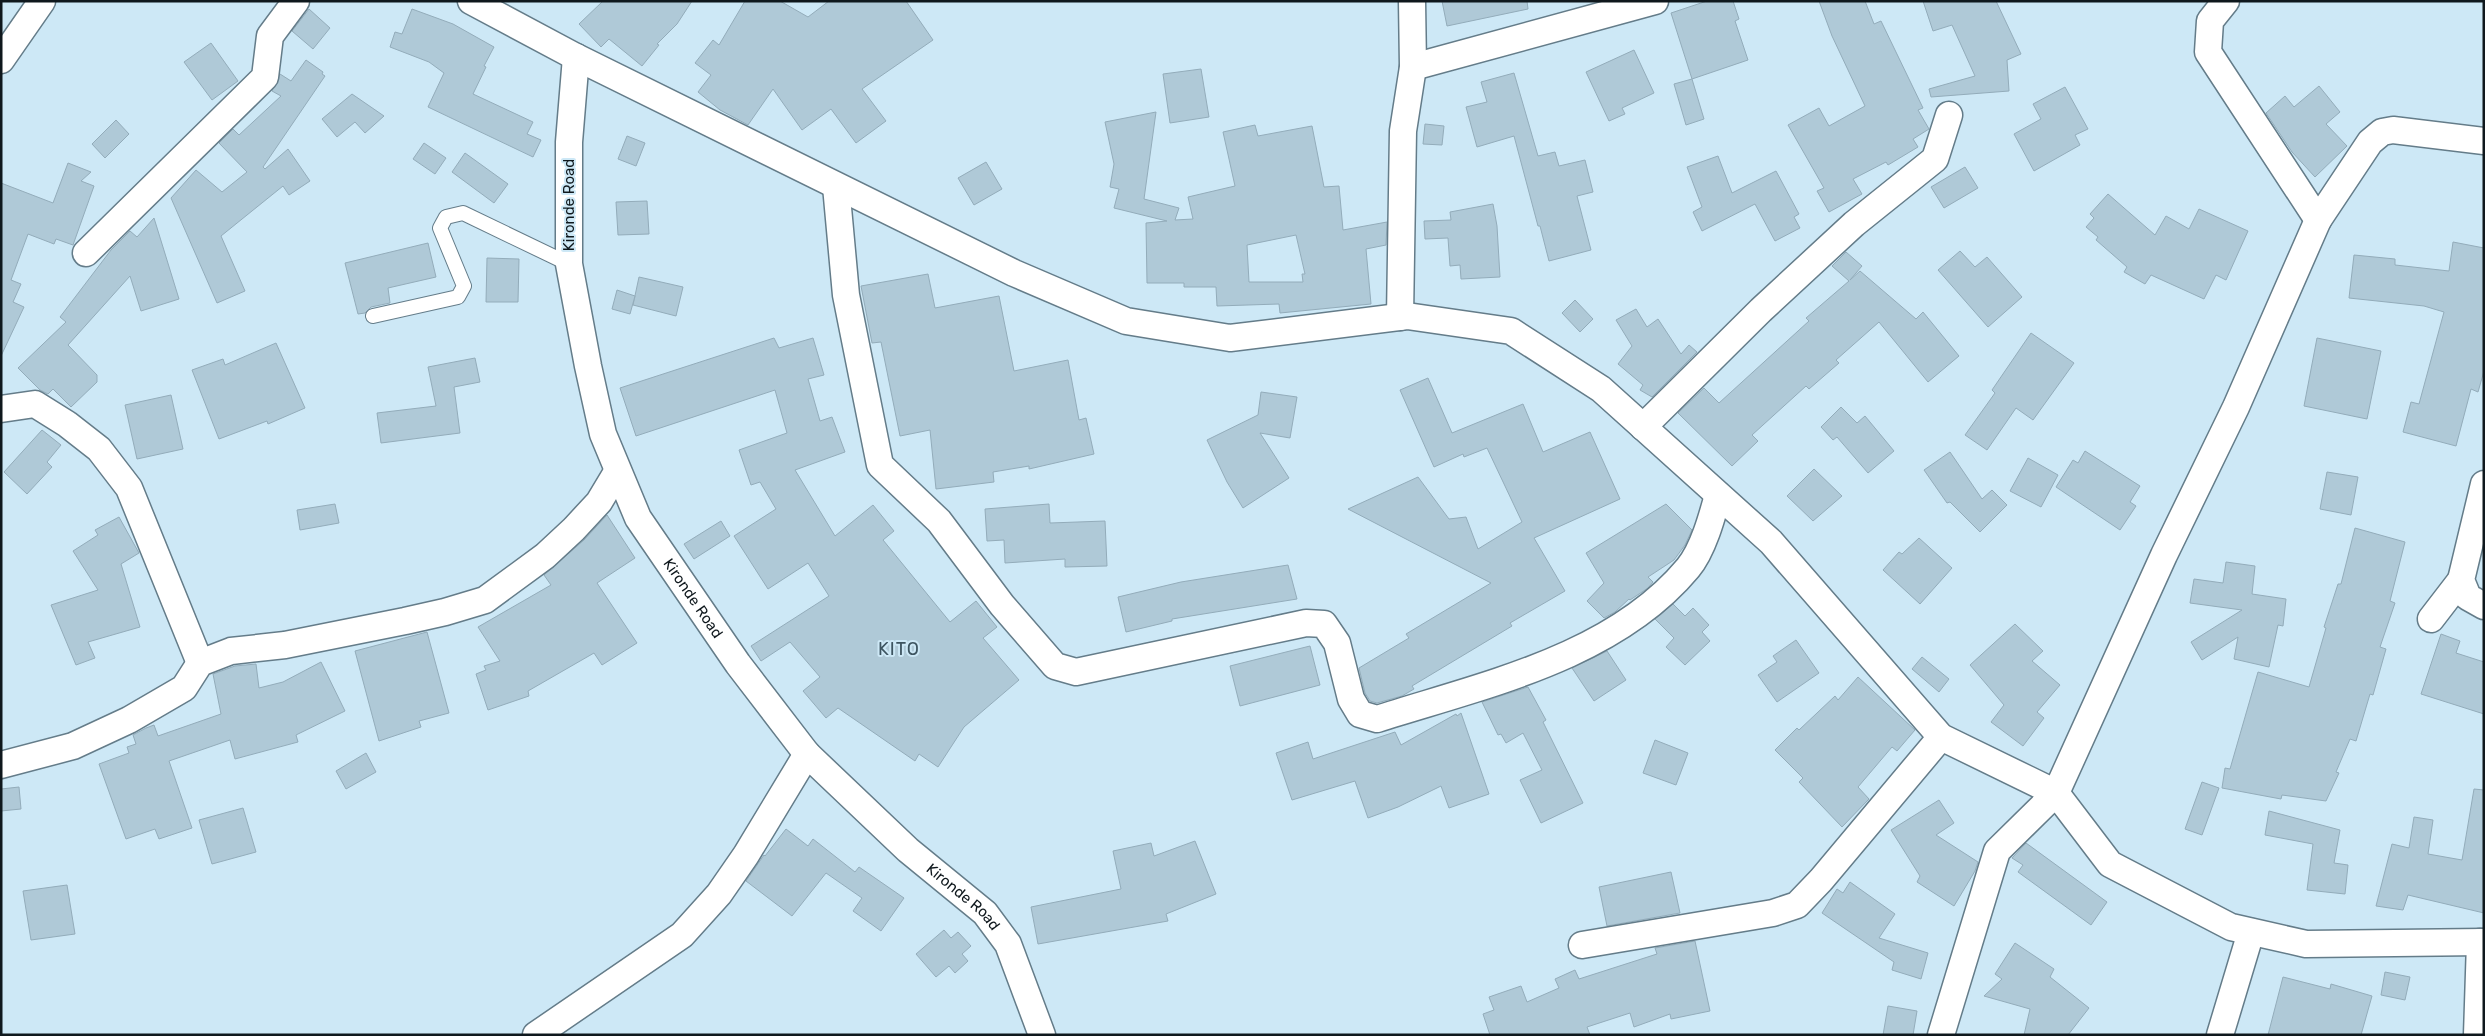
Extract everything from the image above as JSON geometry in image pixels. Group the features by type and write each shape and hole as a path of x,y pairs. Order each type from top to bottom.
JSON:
{"street":[{"path":"1,60 42,1"},
{"path":"86,253 265,77 270,36 285,12 296,1"},
{"path":"471,1 576,57 1014,273 1126,321 1230,338 1407,316 1511,331 1601,389 1771,542 1940,738 2056,793 2110,864 2231,927 2306,944 2482,942 2477,1035"},
{"path":"1400,317 1403,131 1412,66 1412,1"},
{"path":"1412,66 1654,1"},
{"path":"2226,1 2210,21 2208,52 2318,220"},
{"name":"Kironde Road","path":"576,57 569,142 570,264 588,366 603,434 617,472 638,518 738,664 807,754 908,850 985,913 1008,944 1042,1035"},
{"path":"1643,427 1760,310 1854,224 1934,159 1950,114"},
{"path":"1941,1035 1998,851 2056,793 2164,555 2236,407 2318,220 2370,142 2382,132 2393,130 2484,140"},
{"path":"836,186 846,295 880,465 940,521 1008,612 1055,666 1076,672 1306,623 1324,624 1337,643 1351,699 1360,714 1377,718 1513,676 1574,652 1614,631 1652,602 1688,567 1710,523 1718,495"},
{"path":"1,409 35,404 68,424 99,449 128,488 200,663"},
{"path":"1,766 73,746 129,720 184,688 200,663 231,651 285,644 405,621 485,600 523,574 574,529 599,502 617,472"},
{"path":"2431,619 2460,580 2484,484"},
{"path":"2460,580 2468,597 2479,606 2484,606"},
{"path":"1582,945 1773,913 1797,906 1940,738"},
{"path":"536,1035 682,935 719,894 746,855 807,754"},
{"path":"2220,1035 2251,932"}],"lane":[{"path":"373,316 458,297 464,286 440,228 446,217 463,213 570,264"}],"building":[{"path":"603,1 692,1 677,24 657,44 659,45 642,66 609,39 601,47 579,24"},
{"path":"745,1 780,1 808,17 829,1 906,1 933,40 862,89 886,121 856,143 831,109 802,130 773,89 748,125 720,110 698,92 711,75 695,63 713,40 719,45"},
{"path":"1442,1 1527,1 1528,9 1447,26"},
{"path":"1707,1 1733,1 1739,19 1735,21 1748,60 1692,79 1671,13"},
{"path":"1819,1 1865,1 1874,24 1881,21 1923,108 1918,110 1929,129 1913,139 1918,147 1888,165 1886,162 1853,179 1862,194 1829,212 1817,191 1824,188 1788,125 1819,108 1829,126 1865,106 1832,36"},
{"path":"1923,1 1996,1 2021,54 2007,60 2009,91 1931,97 1929,89 1975,76 1952,25 1933,31"},
{"path":"309,9 330,28 313,49 292,31"},
{"path":"412,9 453,24 494,47 473,94 533,122 527,134 541,140 533,157 428,107 444,73 429,62 390,47 395,32 402,34"},
{"path":"211,43 238,81 212,100 184,62"},
{"path":"1634,50 1654,93 1622,108 1625,114 1609,121 1586,72"},
{"path":"306,60 323,72 322,74 325,76 263,167 265,169 288,149 310,181 289,195 283,186 221,236 245,291 217,303 171,198 196,170 222,192 247,172 219,143 233,129 239,135 281,96 272,91 280,74 291,81"},
{"path":"1201,69 1209,117 1170,123 1163,74"},
{"path":"1514,73 1538,156 1555,152 1559,166 1585,160 1593,192 1577,196 1591,250 1549,261 1514,136 1477,147 1466,107 1487,102 1481,82"},
{"path":"1692,79 1704,119 1686,125 1674,84"},
{"path":"2319,86 2340,112 2326,124 2347,146 2315,177 2292,152 2266,113 2285,96 2294,107"},
{"path":"2065,87 2088,129 2075,135 2080,145 2034,171 2014,134 2041,119 2033,104"},
{"path":"352,94 384,116 365,133 355,122 337,137 322,119"},
{"path":"1156,112 1144,199 1179,208 1175,220 1193,219 1188,197 1235,186 1223,132 1255,125 1258,136 1312,126 1324,187 1339,186 1343,230 1387,222 1386,245 1366,249 1371,304 1280,313 1279,304 1217,306 1216,287 1184,287 1184,283 1147,283 1146,223 1167,221 1114,208 1119,189 1110,187 1114,164 1105,122","holes":["1296,235 1305,274 1302,274 1303,282 1249,282 1247,245"]},
{"path":"116,120 129,134 105,158 92,144"},
{"path":"1425,124 1444,126 1442,145 1423,144"},
{"path":"627,136 645,143 636,166 618,159"},
{"path":"424,143 446,158 435,174 413,159"},
{"path":"465,153 508,184 494,203 452,172"},
{"path":"1718,156 1732,193 1776,171 1799,214 1794,217 1800,228 1775,241 1755,204 1702,231 1693,212 1702,207 1687,167"},
{"path":"986,162 1002,189 974,205 958,178"},
{"path":"68,163 91,172 81,181 94,186 73,245 56,239 54,244 28,234 11,280 21,284 13,302 24,307 1,356 1,183 53,203"},
{"path":"1965,167 1978,188 1944,208 1931,187"},
{"path":"2108,194 2155,235 2166,216 2189,229 2199,209 2248,231 2226,280 2216,275 2204,299 2151,275 2145,284 2124,272 2127,267 2096,240 2098,237 2086,227 2094,218 2090,214"},
{"path":"647,201 649,234 618,235 616,202"},
{"path":"1493,204 1497,226 1500,277 1461,279 1460,265 1450,266 1448,238 1425,239 1424,221 1451,220 1450,212"},
{"path":"154,218 179,299 141,311 130,276 68,345 97,375 97,382 71,407 53,389 48,394 40,390 18,368 66,322 60,317 111,250 130,231 137,237"},
{"path":"2453,242 2484,248 2484,371 2478,392 2471,389 2456,446 2403,432 2411,402 2419,404 2444,312 2424,306 2349,298 2354,255 2395,259 2395,265 2449,271"},
{"path":"428,243 436,277 388,288 390,303 371,307 365,313 358,314 345,263"},
{"path":"1960,251 1975,267 1987,257 2022,297 1988,327 1938,270"},
{"path":"1846,252 1862,266 1850,280 1860,271 1916,319 1923,312 1959,356 1928,382 1879,322 1836,360 1839,363 1809,389 1806,386 1752,435 1758,441 1732,466 1678,413 1704,388 1719,403 1809,321 1806,318 1849,281 1832,266"},
{"path":"487,258 519,259 518,302 486,302"},
{"path":"928,274 935,308 999,296 1014,371 1068,360 1079,420 1086,418 1094,454 1029,469 1029,466 993,472 994,482 936,489 930,430 900,436 881,342 872,343 861,286"},
{"path":"639,277 683,287 676,316 633,305"},
{"path":"617,290 635,296 630,314 612,309"},
{"path":"1575,300 1593,319 1580,332 1562,313"},
{"path":"1636,309 1647,327 1658,319 1681,354 1689,345 1697,352 1652,397 1640,390 1643,385 1618,364 1632,346 1616,320"},
{"path":"2031,333 2074,363 2033,420 2016,408 1987,450 1965,435 1995,393 1992,390"},
{"path":"774,338 779,348 813,338 824,375 808,379 820,421 832,417 845,452 795,470 835,536 873,505 894,531 883,540 950,622 976,601 997,627 983,638 1019,680 964,727 938,767 919,754 915,761 838,708 826,718 803,691 820,677 790,642 761,661 751,646 829,596 808,563 768,589 734,536 776,509 760,482 751,485 739,450 787,433 775,390 636,436 620,388"},
{"path":"2317,338 2381,351 2367,419 2304,406"},
{"path":"276,343 305,408 268,424 267,421 219,439 192,370 223,359 225,365"},
{"path":"475,358 480,382 454,387 460,433 381,443 377,413 436,406 428,367"},
{"path":"1428,378 1452,433 1523,404 1543,452 1590,432 1620,499 1534,538 1565,591 1510,623 1512,626 1412,686 1414,689 1402,696 1377,703 1370,701 1365,693 1359,668 1409,638 1406,634 1491,583 1348,509 1418,477 1449,519 1466,517 1478,549 1522,522 1487,448 1464,457 1463,454 1434,467 1400,390"},
{"path":"1261,392 1297,397 1290,438 1260,433 1289,478 1243,508 1227,482 1207,440 1258,415"},
{"path":"171,395 183,449 137,459 125,405"},
{"path":"1841,407 1857,423 1865,416 1894,451 1868,473 1837,437 1833,440 1821,427"},
{"path":"42,430 61,445 47,462 52,467 27,494 4,472"},
{"path":"2085,451 2140,486 2130,502 2136,506 2120,530 2056,487 2073,460 2078,463"},
{"path":"1950,452 1982,499 1992,490 2007,505 1980,532 1950,502 1947,503 1924,470"},
{"path":"2028,458 2058,475 2041,507 2010,491"},
{"path":"1814,469 1842,496 1813,521 1787,496"},
{"path":"2327,472 2358,477 2351,515 2320,509"},
{"path":"335,504 339,523 300,530 297,510"},
{"path":"1049,504 1050,523 1105,521 1107,566 1065,567 1065,559 1005,563 1004,540 987,541 985,509"},
{"path":"1666,504 1692,530 1685,545 1674,560 1648,577 1653,582 1648,588 1629,599 1615,612 1604,618 1587,601 1604,583 1586,553"},
{"path":"607,515 635,558 597,583 637,643 602,665 594,653 528,691 529,696 488,710 476,674 486,670 484,666 500,661 478,627 551,585 544,575 584,540"},
{"path":"119,517 139,553 121,564 140,627 88,642 95,658 76,665 51,605 98,590 73,551 98,535 95,530"},
{"path":"721,521 730,536 694,559 684,544"},
{"path":"2355,528 2405,542 2390,601 2395,603 2380,647 2386,649 2373,695 2370,694 2356,741 2350,739 2336,772 2339,773 2326,801 2282,795 2281,799 2222,788 2225,768 2230,769 2258,672 2309,687 2326,628 2324,627 2338,584 2341,584"},
{"path":"1919,538 1952,568 1920,604 1883,570 1899,552 1902,554"},
{"path":"2226,562 2255,566 2252,594 2286,599 2283,626 2278,625 2269,667 2234,659 2238,637 2202,660 2191,642 2242,610 2190,603 2194,579 2223,583"},
{"path":"1288,565 1297,599 1172,619 1172,621 1126,632 1118,597 1181,582"},
{"path":"1673,604 1685,616 1693,608 1709,625 1702,632 1710,641 1685,665 1666,647 1674,638 1655,619"},
{"path":"2015,624 2043,651 2032,661 2060,685 2037,712 2044,718 2023,746 1991,722 2004,705 1970,665"},
{"path":"427,632 449,713 419,721 421,727 379,741 355,651"},
{"path":"2441,634 2460,641 2456,653 2484,662 2484,714 2421,694"},
{"path":"1796,640 1819,673 1777,702 1758,675 1777,662 1773,656"},
{"path":"1310,646 1320,685 1240,706 1230,666"},
{"path":"1607,651 1626,680 1594,701 1572,668"},
{"path":"1922,657 1949,679 1939,692 1912,669"},
{"path":"321,662 345,711 296,735 298,742 235,759 230,740 169,761 192,828 159,839 155,829 126,839 99,764 129,753 127,747 136,744 133,735 146,728 154,725 158,736 221,714 213,674 235,666 256,664 259,688 283,682"},
{"path":"1858,677 1915,730 1897,751 1892,747 1858,787 1869,799 1842,827 1799,782 1803,778 1775,750 1797,728 1799,730 1835,696 1838,700"},
{"path":"1528,687 1546,720 1543,722 1583,803 1541,823 1520,780 1542,770 1523,733 1506,743 1501,734 1498,735 1482,702"},
{"path":"1461,713 1489,794 1449,808 1441,786 1398,807 1368,818 1355,781 1292,800 1276,753 1308,742 1313,759 1395,732 1401,745"},
{"path":"1655,740 1688,753 1676,785 1643,773"},
{"path":"366,753 376,772 346,789 336,771"},
{"path":"2202,782 2219,788 2202,835 2185,829"},
{"path":"19,787 21,809 1,811 1,789"},
{"path":"2474,789 2484,790 2484,913 2408,895 2403,910 2376,906 2392,844 2409,848 2414,817 2433,820 2428,854 2462,860"},
{"path":"1939,800 1954,823 1936,835 1978,862 1975,871 1954,906 1917,882 1920,876 1891,830"},
{"path":"243,808 256,852 212,864 199,820"},
{"path":"2269,811 2340,830 2334,863 2348,865 2345,894 2307,890 2313,844 2265,835"},
{"path":"786,829 808,846 813,839 855,872 859,867 904,898 881,931 853,911 862,898 826,873 792,916 746,881 764,855"},
{"path":"1195,841 1216,894 1166,914 1168,921 1038,944 1031,907 1121,889 1113,851 1151,843 1154,856"},
{"path":"2026,843 2107,902 2091,925 2018,872 2023,865 2012,858"},
{"path":"1671,872 1680,913 1607,926 1599,887"},
{"path":"1850,882 1895,914 1879,938 1928,953 1921,979 1892,970 1894,962 1822,913 1837,889 1843,893"},
{"path":"67,885 75,934 31,940 23,891"},
{"path":"944,930 951,938 958,932 971,946 962,954 968,961 955,973 949,966 936,977 916,954"},
{"path":"1695,941 1710,1011 1671,1019 1670,1014 1634,1027 1630,1013 1587,1027 1590,1035 1490,1035 1483,1014 1494,1010 1489,997 1521,986 1527,1002 1559,988 1555,979 1575,970 1579,979 1657,954 1655,948"},
{"path":"2015,943 2054,969 2050,977 2089,1008 2068,1035 2024,1035 2030,1009 1984,996 2002,979 1995,974"},
{"path":"2385,972 2410,977 2405,1000 2381,995"},
{"path":"2283,977 2330,989 2331,984 2372,996 2361,1035 2268,1035"},
{"path":"1888,1006 1917,1011 1913,1035 1883,1035"}],"district":[{"name":"KITO","path":"899,649"}]}
